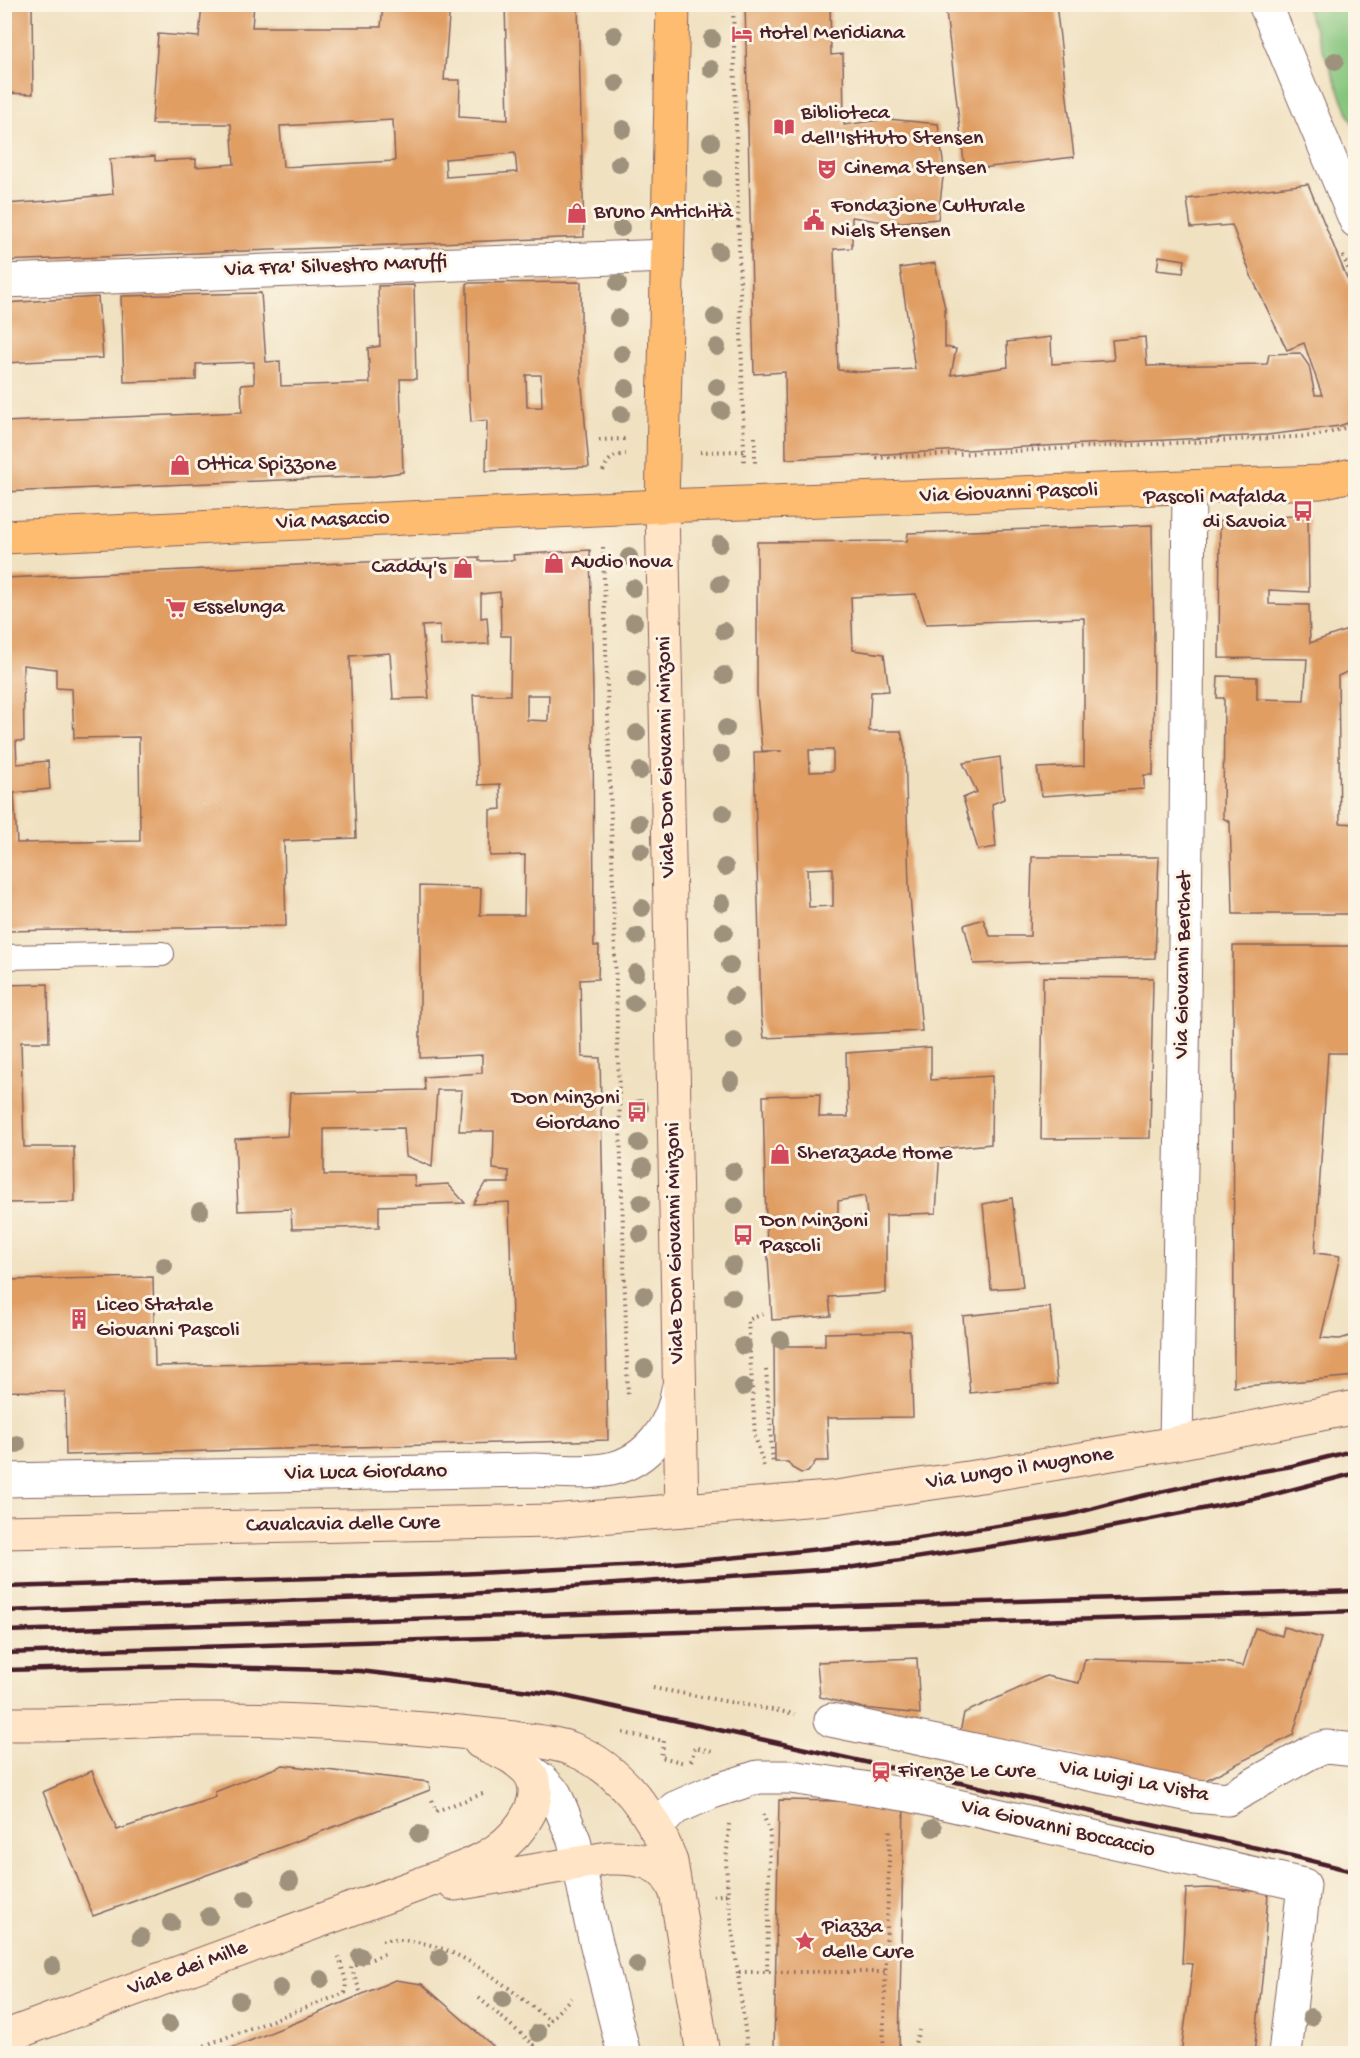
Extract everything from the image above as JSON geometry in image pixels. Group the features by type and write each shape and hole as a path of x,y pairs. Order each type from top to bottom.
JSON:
{"main road":[{"name":"Viale Don Giovanni Minzoni","path":"672,4 662,506 682,1510"},
{"name":"Via Giovanni Pascoli","path":"662,506 1321,482 1356,474"},
{"name":"Via Masaccio","path":"4,537 662,506"},
{"name":"Via Lungo il Mugnone","path":"682,1510 829,1498 981,1476 1176,1443 1356,1407"},
{"name":"Cavalcavia delle Cure","path":"4,1532 551,1521 682,1510"},
{"path":"4,1724 197,1719 292,1720 457,1731 537,1741 571,1749 607,1771 625,1786 635,1797 665,1846 671,1862 703,2054"},
{"path":"383,1898 482,1860 498,1850 517,1832 529,1814 535,1792 531,1775 518,1762 457,1731"},
{"path":"383,1898 620,1857 650,1863 672,1882 676,1895"},
{"name":"Viale dei Mille","path":"4,2037 383,1898"}],"street":[{"path":"1265,4 1356,221"},
{"name":"Via Fra' Silvestro Maruffi","path":"4,280 667,256"},
{"name":"Via Giovanni Berchet","path":"1176,1443 1185,945 1189,487"},
{"name":"Via Luca Giordano","path":"4,1480 611,1469 626,1464 645,1452 662,1435 676,1407 679,1384"},
{"name":"Via Luigi La Vista","path":"831,1720 1195,1796 1228,1799 1311,1752 1341,1748"},
{"path":"518,1762 543,1781 555,1794 574,1839 591,1922 624,2054"},
{"name":"Via Giovanni Boccaccio","path":"655,1828 670,1812 684,1803 758,1777 791,1776 891,1792 1304,1885 1285,2054"}],"lane":[{"path":"4,957 162,954"}],"path":[{"path":"733,4 744,452"},
{"path":"871,458 1313,436 1356,424"},
{"path":"755,437 755,464 766,463"},
{"path":"599,440 627,439"},
{"path":"600,478 607,462 615,455 627,454"},
{"path":"602,542 628,1398"},
{"path":"759,1454 755,1436 748,1320 764,1314"},
{"path":"766,1370 772,1464 776,1470"},
{"path":"653,1688 831,1720"},
{"path":"432,1800 436,1811 484,1792"},
{"path":"883,2054 891,1792"},
{"path":"760,1809 770,1833 767,1971"},
{"path":"726,1863 748,2054"},
{"path":"709,1897 728,1894"},
{"path":"380,1940 398,1939 424,1942 450,1950 471,1961 550,2020 534,2044 531,2054"},
{"path":"182,2054 345,1993 346,1982 338,1953 349,1949"},
{"path":"360,1991 351,1967 385,1954"},
{"path":"739,1972 885,1972"},
{"path":"479,1998 534,2044"},
{"path":"912,2054 919,2030"}],"green space":[{"path":"1305,5 1355,5 1355,130"}],"building":[{"path":"4,4 32,4 33,94 4,93"},
{"path":"202,4 254,4 252,27 381,27 383,4 450,4 444,80 460,80 459,117 508,120 505,4 578,4 584,237 4,261 4,204 113,194 110,159 155,156 155,161 196,159 196,167 234,164 231,124 152,124 158,34 199,37","holes":["393,120 395,161 283,167 280,126","515,153 517,172 446,177 445,159"]},
{"path":"745,4 830,4 831,55 843,54 844,125 888,119 938,124 944,169 938,219 890,223 852,217 852,248 834,249 838,370 860,372 915,369 900,268 935,263 945,308 945,347 956,349 951,375 1008,367 1007,342 1051,337 1052,364 1114,360 1112,340 1145,337 1147,366 1267,364 1269,354 1300,353 1309,366 1315,395 1322,395 1304,343 1287,350 1252,278 1232,225 1191,228 1187,199 1308,184 1356,300 1356,420 1339,426 1267,435 786,459 785,372 754,374"},
{"path":"945,4 1056,4 1074,157 965,170"},
{"path":"4,126 6,126 9,180 4,180"},
{"path":"1159,256 1185,260 1183,273 1157,270"},
{"path":"581,282 581,375 589,467 486,471 487,420 471,422 467,283","holes":["526,375 541,375 542,407 527,407"]},
{"path":"414,285 416,379 400,379 403,472 375,476 4,492 4,422 242,412 241,385 254,384 254,362 196,364 196,380 124,382 121,296 261,293 266,362 280,361 281,386 370,383 368,348 380,346 378,286"},
{"path":"98,297 103,358 4,363 4,303"},
{"path":"1308,515 1309,592 1269,590 1269,604 1309,605 1310,643 1356,627 1356,668 1338,676 1340,823 1356,824 1356,914 1233,914 1230,822 1223,818 1224,698 1217,698 1218,676 1257,677 1257,699 1304,700 1307,659 1219,658 1220,521"},
{"path":"1152,525 1153,775 1144,775 1144,789 1042,796 1037,768 1084,766 1084,618 926,624 916,594 851,597 853,650 884,654 889,691 871,692 869,731 901,731 905,749 909,886 922,1031 764,1038 761,1015 754,752 782,751 762,751 757,693 757,542 907,541 908,533","holes":["809,750 833,750 833,771 810,772","833,868 833,906 809,907 807,869"]},
{"path":"590,550 594,946 599,946 598,979 580,980 582,1057 600,1058 608,1440 66,1455 65,1392 4,1391 4,1280 153,1277 155,1366 513,1359 509,1202 473,1204 485,1183 509,1183 509,1171 493,1169 494,1131 459,1131 462,1090 437,1090 432,1167 406,1156 404,1128 324,1129 324,1175 414,1175 415,1186 448,1184 465,1203 379,1206 379,1227 292,1229 291,1209 238,1211 235,1139 287,1136 290,1093 425,1090 424,1077 482,1073 482,1055 420,1058 420,886 481,888 480,915 524,915 525,855 490,856 490,810 501,809 500,784 478,785 473,695 510,695 511,636 501,636 500,592 481,594 481,618 487,617 489,644 441,646 440,625 422,626 429,698 393,699 390,653 350,656 356,838 284,841 286,926 4,931 5,578 479,557 479,561 514,560 513,555","holes":["23,665 56,669 56,688 72,689 74,738 139,737 140,841 17,843 14,793 50,789 48,761 17,764 16,741 24,741","527,695 549,695 548,721 527,720"]},
{"path":"1000,757 1004,799 992,804 996,847 978,850 963,798 977,792 963,763"},
{"path":"1032,857 1159,857 1155,958 974,964 964,925 983,919 990,936 1030,936"},
{"path":"1233,946 1356,946 1356,1053 1328,1053 1315,1253 1340,1256 1321,1338 1340,1339 1356,1334 1356,1376 1234,1387"},
{"path":"1043,977 1153,978 1150,1138 1041,1139"},
{"path":"48,984 49,1042 21,1042 24,1147 74,1147 75,1202 4,1203 4,985"},
{"path":"931,1047 931,1080 992,1076 991,1144 940,1149 936,1213 886,1215 886,1293 829,1297 831,1316 772,1320 766,1226 763,1096 820,1094 819,1117 848,1117 846,1053","holes":["865,1196 867,1216 838,1219 838,1201"]},
{"path":"1012,1198 1023,1287 991,1289 983,1204"},
{"path":"1050,1307 1057,1384 970,1393 963,1316"},
{"path":"910,1331 913,1417 827,1418 829,1461 816,1461 808,1472 801,1473 792,1468 788,1462 775,1462 774,1346 825,1346 825,1333"},
{"path":"1284,1627 1321,1638 1293,1735 1202,1782 960,1732 964,1713 1046,1676 1079,1683 1085,1659 1224,1662 1243,1666 1255,1628 1282,1636"},
{"path":"917,1658 920,1714 863,1708 820,1697 817,1662"},
{"path":"283,1765 429,1782 430,1790 93,1916 43,1792 92,1771 117,1830 216,1797 215,1792"},
{"name":"Piazza delle Cure","path":"779,1800 904,1802 899,2050 774,2048"},
{"path":"1186,1889 1268,1892 1263,1971 1254,2054 1181,2054 1193,1964 1182,1963"},
{"path":"395,1980 422,1984 502,2054 217,2054 307,2018"}],"railway":[{"path":"4,1587 456,1574 664,1564 782,1553 913,1539 1068,1515 1137,1497 1292,1466 1356,1450"},
{"path":"4,1611 453,1595 847,1568 1075,1534 1263,1497 1356,1473"},
{"path":"4,1631 1356,1591"},
{"path":"4,1653 1356,1611"},
{"path":"4,1670 180,1666 360,1671 555,1694 1284,1854 1356,1872"}],"place":[{"name":"Hotel Meridiana","path":"742,34"},
{"name":"Biblioteca dell'Istituto Stensen","path":"784,127"},
{"name":"Cinema Stensen","path":"827,169"},
{"name":"Bruno Antichità","path":"577,213"},
{"name":"Fondazione Culturale Niels Stensen","path":"814,220"},
{"name":"Ottica Spizzone","path":"180,465"},
{"name":"Pascoli Mafalda di Savoia","path":"1303,511"},
{"name":"Audio nova","path":"554,563"},
{"name":"Caddy's","path":"463,568"},
{"name":"Esselunga","path":"176,608"},
{"name":"Don Minzoni Giordano","path":"637,1112"},
{"name":"Sherazade Home","path":"780,1154"},
{"name":"Don Minzoni Pascoli","path":"743,1235"},
{"name":"Liceo Statale Giovanni Pascoli","path":"79,1319"},
{"name":"Firenze Le Cure","path":"881,1772"},
{"name":"Piazza delle Cure","path":"805,1941"}]}
